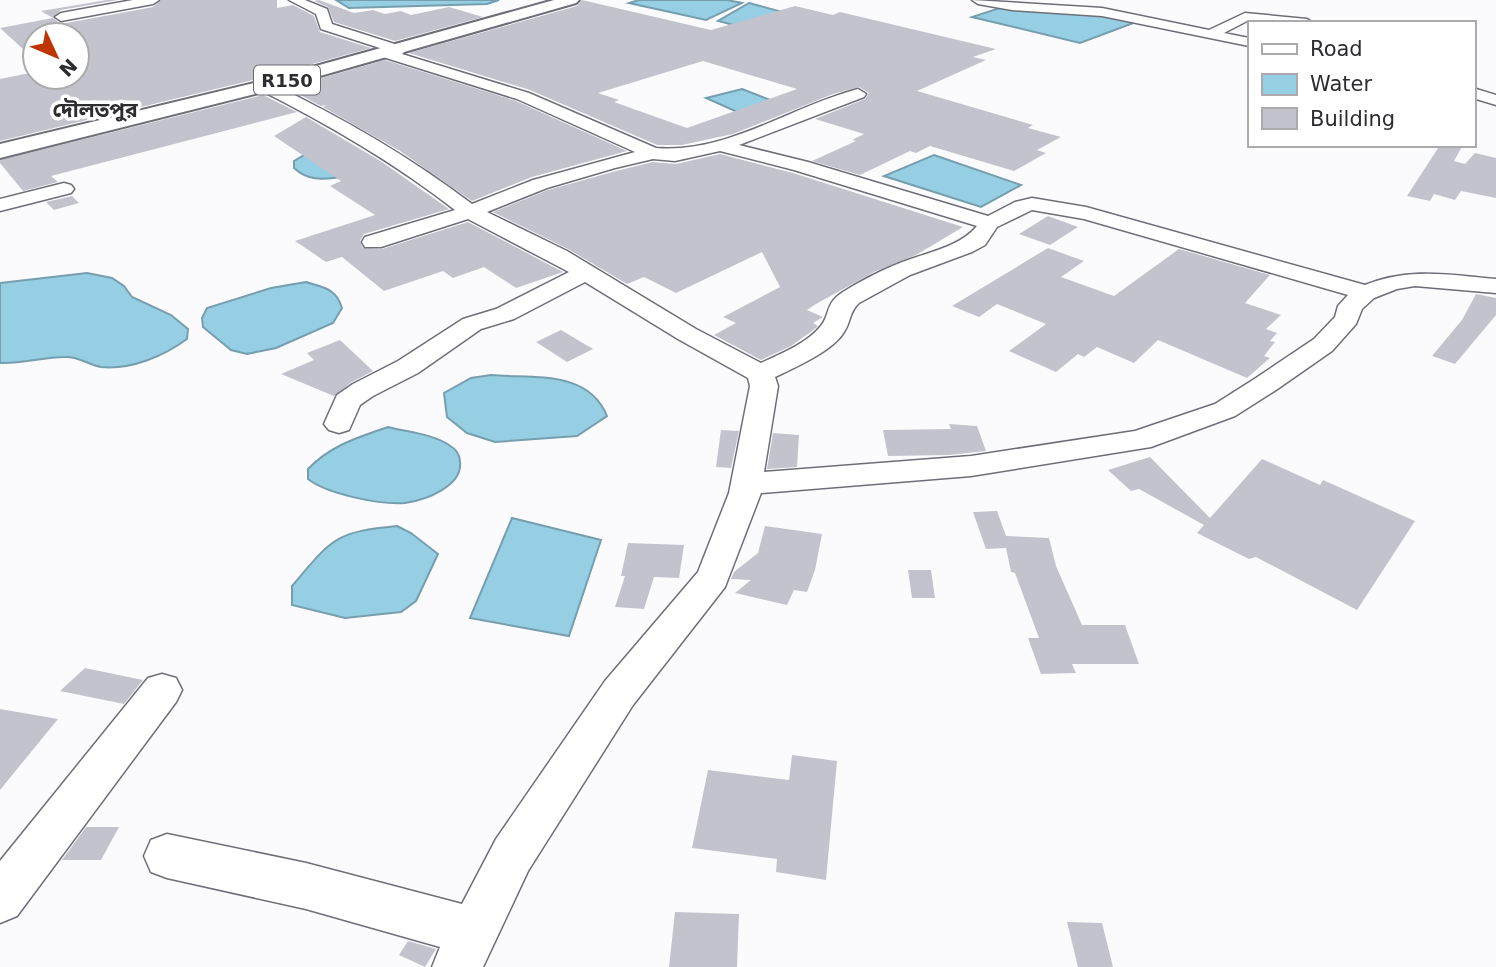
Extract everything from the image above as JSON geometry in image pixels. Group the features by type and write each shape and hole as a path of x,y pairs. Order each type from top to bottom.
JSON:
{"main road":[{"name":"R150","path":"0,151 393,52 571,0"}],"street":[{"path":"61,17 153,0"},
{"path":"295,0 322,12 326,26 523,96 653,153 675,155 720,146 858,94"},
{"path":"978,0 1020,7 1085,9 1248,42"},
{"path":"1211,34 1245,17 1286,21"},
{"path":"167,856 306,886 466,950 512,855 611,705 713,578 747,484 764,386 760,374 687,334 559,256 470,212 428,180 332,119 264,86"},
{"path":"1475,94 1496,100"},
{"path":"720,146 801,166 990,223"},
{"path":"373,242 470,212 540,184 653,153"},
{"path":"0,205 64,189"},
{"path":"760,374 797,356 833,330 840,307 850,298 902,270 977,240 990,223 1022,206 1044,205 1126,224 1366,293"},
{"path":"339,424 347,401 363,390 408,367 472,324 505,314 536,300 585,272"},
{"path":"747,484 971,466 1140,440 1225,410 1266,384 1323,345 1347,319 1350,306 1366,293 1391,283 1415,279 1496,286"},
{"path":"0,899 162,690"}],"water":[{"path":"336,0 499,0 487,4 349,8"},
{"path":"639,0 727,0 742,3 706,20 629,3"},
{"path":"749,3 823,23 780,37 718,21"},
{"path":"1003,7 1078,11 1136,22 1080,43 972,17"},
{"path":"742,89 778,103 746,116 706,98"},
{"path":"306,154 342,177 305,176 294,168 294,161"},
{"path":"934,155 1021,185 981,207 884,176"},
{"path":"87,273 112,278 124,286 132,297 171,315 188,329 187,339 158,356 124,366 101,367 70,357 0,363 0,283"},
{"path":"306,282 336,296 342,308 333,323 276,348 247,354 231,350 203,327 202,318 207,308 271,288"},
{"path":"491,375 541,377 573,383 587,390 607,416 577,436 495,442 467,433 447,417 444,393 471,378"},
{"path":"388,427 428,436 451,447 460,459 456,478 432,495 405,503 368,500 340,494 308,479 308,469 326,454 345,443"},
{"path":"512,518 601,540 569,636 470,618"},
{"path":"397,526 411,533 438,554 416,601 401,612 345,618 292,605 292,586 326,548 347,535"}],"building":[{"path":"118,0 61,10 53,18 41,11"},
{"path":"161,0 277,0 277,8 293,5 314,16 320,32 371,48 257,79 0,141 0,79 21,75 21,91 91,91 91,21 77,21 153,7"},
{"path":"319,0 354,13 373,10 385,14 401,11 411,15 449,7 483,17 395,41 334,22 328,7 314,1"},
{"path":"582,0 711,30 795,6 833,15 840,12 996,49 973,57 986,60 917,91 1033,125 1028,128 1061,137 1037,150 1046,153 1014,171 930,146 916,153 910,151 860,175 812,161 856,141 852,140 864,134 815,119 865,99 869,93 859,87 833,94 733,134 682,145 657,145 530,90 409,53 577,6","holes":["703,61 797,89 687,128 614,102 619,100 598,93"]},
{"path":"21,24 21,47 0,28"},
{"path":"385,60 516,101 627,151 532,177 472,201 400,151 323,107 326,105 321,106 287,88"},
{"path":"263,95 297,112 51,176 58,182 23,191 0,163 0,160"},
{"path":"306,117 382,162 449,209 364,234 360,241 363,248 382,249 468,222 563,272 516,288 484,267 453,278 443,271 384,291 342,257 326,262 295,241 375,215 330,186 341,181 274,136"},
{"path":"1439,147 1462,147 1454,161 1465,164 1475,153 1496,158 1496,198 1461,191 1455,200 1434,194 1430,201 1407,196"},
{"path":"720,154 793,173 963,227 916,255 874,272 816,304 807,310 823,317 813,323 818,326 791,346 761,360 714,335 736,323 723,317 780,287 762,252 676,293 644,277 627,284 568,249 493,212 548,190 616,171 653,162 676,164"},
{"path":"72,196 79,203 54,210 46,202"},
{"path":"1048,216 1078,227 1050,245 1019,234"},
{"path":"1048,248 1084,261 1061,277 1114,296 1179,249 1270,275 1245,303 1281,315 1266,329 1277,333 1270,341 1275,342 1264,356 1270,358 1247,378 1158,340 1134,363 1097,347 1084,357 1078,354 1056,372 1009,351 1046,324 997,304 979,317 952,306"},
{"path":"1476,294 1496,298 1496,315 1455,364 1432,356 1462,320"},
{"path":"561,330 593,349 567,362 536,342"},
{"path":"340,340 373,371 334,396 281,374 314,360 307,353"},
{"path":"949,424 977,426 986,451 949,455 888,456 883,430 951,429"},
{"path":"721,430 739,431 731,468 716,467"},
{"path":"773,433 799,435 797,467 767,469"},
{"path":"1150,457 1210,518 1262,459 1320,485 1323,480 1415,521 1357,610 1256,557 1249,559 1197,533 1204,525 1139,489 1131,491 1108,470"},
{"path":"997,511 1006,536 1049,538 1056,566 1082,625 1125,625 1139,664 1072,664 1076,673 1041,674 1028,638 1039,638 1015,573 1011,572 1006,548 986,549 973,512"},
{"path":"765,526 822,534 815,570 807,592 794,590 787,605 735,593 751,580 731,579 734,572 758,553"},
{"path":"628,543 684,545 679,578 654,577 644,609 615,607 625,576 621,576"},
{"path":"908,570 931,570 935,598 912,598"},
{"path":"85,668 143,680 124,704 60,691"},
{"path":"0,709 58,719 0,790"},
{"path":"792,755 837,761 826,880 776,872 777,859 692,848 708,770 789,780"},
{"path":"86,827 119,827 101,860 62,860"},
{"path":"675,912 739,914 737,967 669,967"},
{"path":"1067,922 1102,923 1113,967 1078,967"},
{"path":"408,941 436,949 425,967 399,955"}],"district":[{"name":"দৌলতপুর","path":"95,110"}]}
